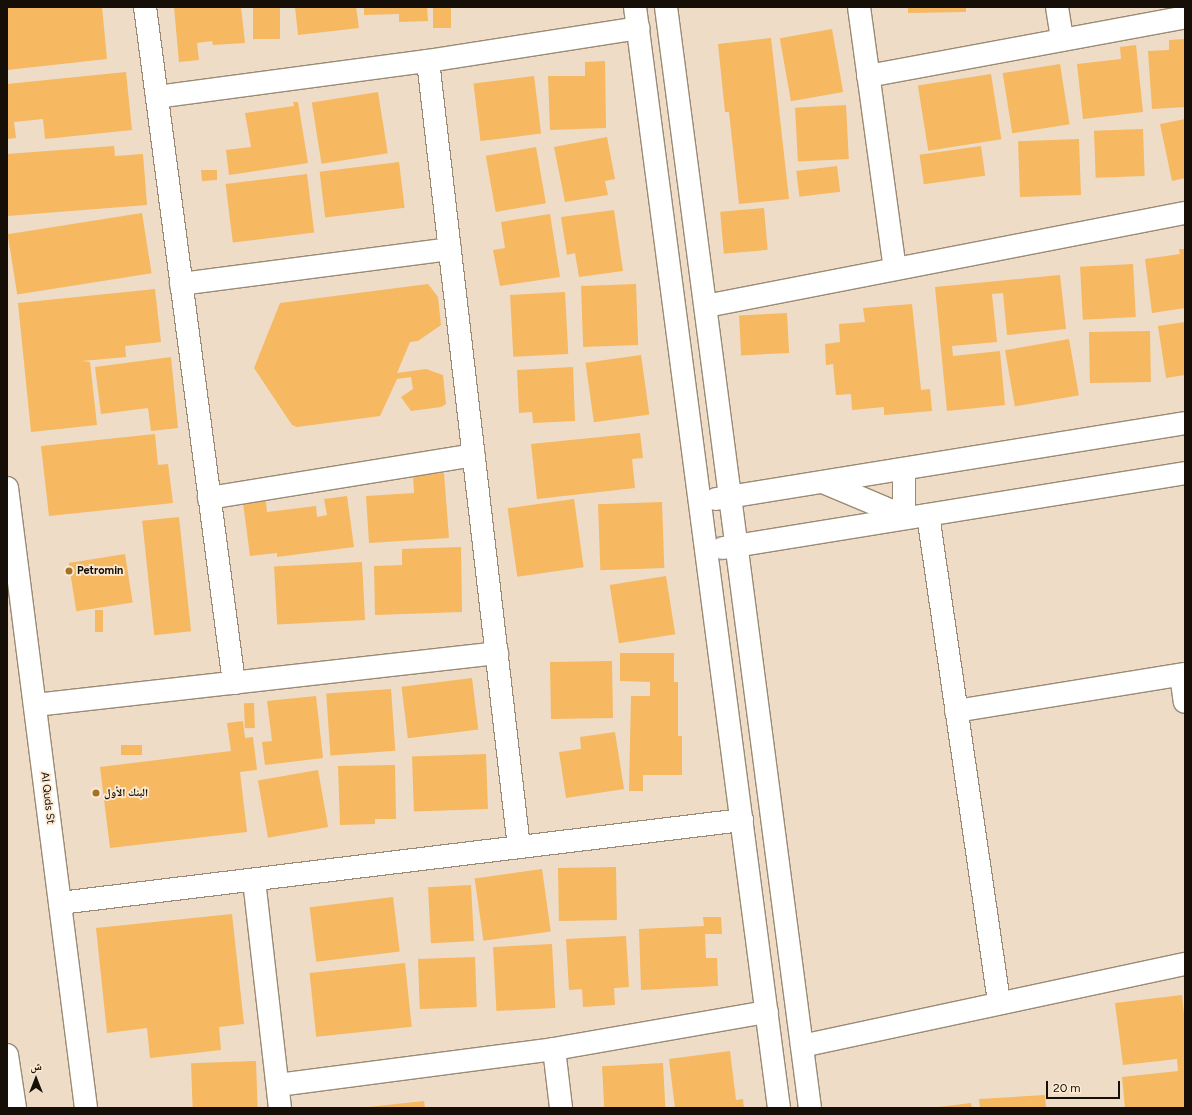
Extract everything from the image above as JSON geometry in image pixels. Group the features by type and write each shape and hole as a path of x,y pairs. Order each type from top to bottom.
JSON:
{"street":[{"path":"145,7 234,682"},
{"path":"635,7 779,1108"},
{"path":"666,7 810,1108"},
{"path":"859,7 895,269"},
{"path":"1057,7 1062,40"},
{"path":"868,76 1185,17"},
{"path":"157,97 428,61 638,28"},
{"path":"428,61 519,847"},
{"path":"706,306 1185,213"},
{"path":"181,284 450,249"},
{"path":"700,501 1185,423"},
{"path":"210,498 474,456"},
{"path":"823,482 904,516 904,469"},
{"path":"706,551 1185,473"},
{"name":"Al Quds St","path":"7,488 86,1108"},
{"path":"928,515 999,1002"},
{"path":"35,705 497,653"},
{"path":"956,711 1183,674 1185,702"},
{"path":"60,904 742,820"},
{"path":"254,880 280,1108"},
{"path":"802,1046 999,1002 1185,964"},
{"path":"278,1085 554,1049 767,1012"},
{"path":"554,1049 561,1108"},
{"path":"7,1055 14,1108"}],"building":[{"path":"7,7 102,7 107,59 7,70"},
{"path":"174,7 241,7 245,43 213,45 212,41 197,43 199,60 179,62"},
{"path":"253,7 280,7 280,39 253,39"},
{"path":"295,7 356,7 359,28 298,35"},
{"path":"364,7 427,7 428,21 399,22 399,14 364,15"},
{"path":"433,7 451,7 451,28 433,28"},
{"path":"908,7 966,7 966,12 908,13"},
{"path":"832,29 843,92 791,101 780,38"},
{"path":"771,38 789,199 739,204 729,112 725,112 718,44"},
{"path":"1185,39 1185,107 1152,109 1148,51 1169,50 1169,40"},
{"path":"1136,45 1143,112 1083,119 1077,64 1121,59 1120,47"},
{"path":"605,61 606,128 550,130 548,76 585,76 585,62"},
{"path":"1060,64 1070,124 1012,133 1003,73"},
{"path":"126,72 132,130 45,139 43,119 14,122 16,138 7,139 7,84"},
{"path":"991,74 1001,139 928,151 918,86"},
{"path":"534,76 541,134 481,141 473,83"},
{"path":"378,92 388,153 322,164 312,102"},
{"path":"293,102 298,102 308,163 229,175 226,150 251,147 245,113 294,106"},
{"path":"846,105 849,159 798,162 795,108"},
{"path":"1185,119 1185,178 1172,181 1160,124"},
{"path":"1143,129 1145,176 1096,178 1094,131"},
{"path":"607,137 615,179 605,181 608,195 565,202 554,147"},
{"path":"1079,139 1081,195 1020,197 1018,141"},
{"path":"114,146 115,156 143,154 147,205 7,216 7,154"},
{"path":"981,146 985,176 924,184 920,155"},
{"path":"536,147 546,203 496,212 486,156"},
{"path":"399,162 405,208 325,217 320,172"},
{"path":"837,166 840,192 799,197 796,171"},
{"path":"201,170 217,170 217,180 202,181"},
{"path":"307,174 314,233 233,243 226,184"},
{"path":"764,208 768,250 724,254 720,212"},
{"path":"614,210 623,271 579,277 575,253 567,255 561,217"},
{"path":"142,213 152,273 17,295 8,234"},
{"path":"550,214 560,277 500,286 493,250 505,248 501,222"},
{"path":"1179,249 1185,249 1185,308 1152,313 1145,259 1180,254"},
{"path":"1133,264 1136,317 1083,320 1080,267"},
{"path":"1060,275 1066,329 1007,335 1003,293 992,294 997,342 952,346 953,356 1000,351 1005,405 947,411 935,287"},
{"path":"428,284 438,297 441,325 418,341 410,342 397,373 426,369 443,375 446,404 441,407 411,411 401,397 413,389 411,377 397,379 380,416 297,427 292,425 254,368 280,303"},
{"path":"636,284 638,345 583,347 581,286"},
{"path":"155,289 161,342 125,346 126,357 82,361 90,362 97,425 31,432 18,303"},
{"path":"565,292 568,354 513,357 510,295"},
{"path":"912,304 921,390 930,389 932,411 884,415 884,407 852,410 851,394 836,395 833,364 826,365 825,344 840,342 839,324 865,322 863,308"},
{"path":"787,313 789,353 741,355 739,316"},
{"path":"1185,322 1185,375 1166,378 1158,326"},
{"path":"1150,331 1151,382 1090,383 1089,332"},
{"path":"1069,339 1079,395 1015,406 1005,350"},
{"path":"641,355 649,414 594,422 586,363"},
{"path":"171,357 178,428 151,431 148,408 101,414 95,367"},
{"path":"573,367 575,421 533,423 532,412 519,413 517,370"},
{"path":"640,433 643,458 632,459 635,488 537,499 531,444"},
{"path":"155,434 158,465 168,464 173,503 49,516 41,446"},
{"path":"444,473 449,538 369,543 366,496 414,493 413,475"},
{"path":"265,492 267,512 316,506 317,517 327,515 324,499 347,496 354,547 277,557 277,553 250,556 242,495"},
{"path":"574,499 584,567 517,577 508,508"},
{"path":"662,502 664,568 600,570 598,504"},
{"path":"179,517 191,631 154,635 142,521"},
{"path":"461,547 462,612 375,615 374,566 402,565 402,549"},
{"path":"125,554 133,602 76,611 69,563"},
{"path":"362,562 365,620 277,625 274,567"},
{"path":"666,576 675,634 619,643 610,585"},
{"path":"95,610 103,610 103,632 95,632"},
{"path":"620,653 674,653 674,682 678,682 678,736 682,736 682,775 643,775 643,791 629,791 631,696 650,696 650,682 620,681"},
{"path":"612,661 613,718 551,719 550,662"},
{"path":"472,678 478,730 408,738 402,687"},
{"path":"391,689 395,751 330,755 326,694"},
{"path":"316,696 323,758 265,765 262,742 272,741 267,701"},
{"path":"244,703 254,703 255,728 245,728"},
{"path":"243,721 245,738 253,737 257,770 240,772 247,832 110,848 100,767 231,751 227,723"},
{"path":"615,732 624,789 566,798 559,752 581,749 580,737"},
{"path":"121,745 142,745 142,755 121,755"},
{"path":"486,754 488,809 414,812 412,757"},
{"path":"395,765 396,819 375,819 375,824 340,825 338,766"},
{"path":"318,770 328,827 268,838 258,781"},
{"path":"616,867 617,920 559,921 558,868"},
{"path":"542,869 551,931 483,941 475,878"},
{"path":"471,885 474,941 431,943 428,887"},
{"path":"393,897 400,952 316,962 310,907"},
{"path":"232,914 244,1024 219,1027 221,1050 150,1058 147,1028 107,1033 96,928"},
{"path":"703,917 721,917 722,934 705,934 706,958 717,958 718,986 641,990 639,929 704,926"},
{"path":"626,936 629,987 614,988 615,1005 583,1007 582,989 569,990 566,939"},
{"path":"552,944 555,1008 496,1011 493,947"},
{"path":"475,957 477,1007 420,1009 418,959"},
{"path":"405,963 412,1027 316,1037 310,973"},
{"path":"1182,995 1185,1024 1185,1108 1125,1108 1122,1077 1178,1071 1177,1059 1123,1065 1115,1003"},
{"path":"730,1051 736,1100 743,1099 744,1108 675,1108 669,1059"},
{"path":"256,1061 258,1108 193,1108 191,1063"},
{"path":"663,1063 665,1108 604,1108 602,1066"},
{"path":"1045,1095 1046,1108 980,1108 979,1099"},
{"path":"424,1101 425,1108 369,1108 369,1107"},
{"path":"971,1103 972,1108 939,1108 939,1107"}],"place":[{"name":"Petromin","path":"69,571"},
{"name":"البنك الأول","path":"96,793"}]}
